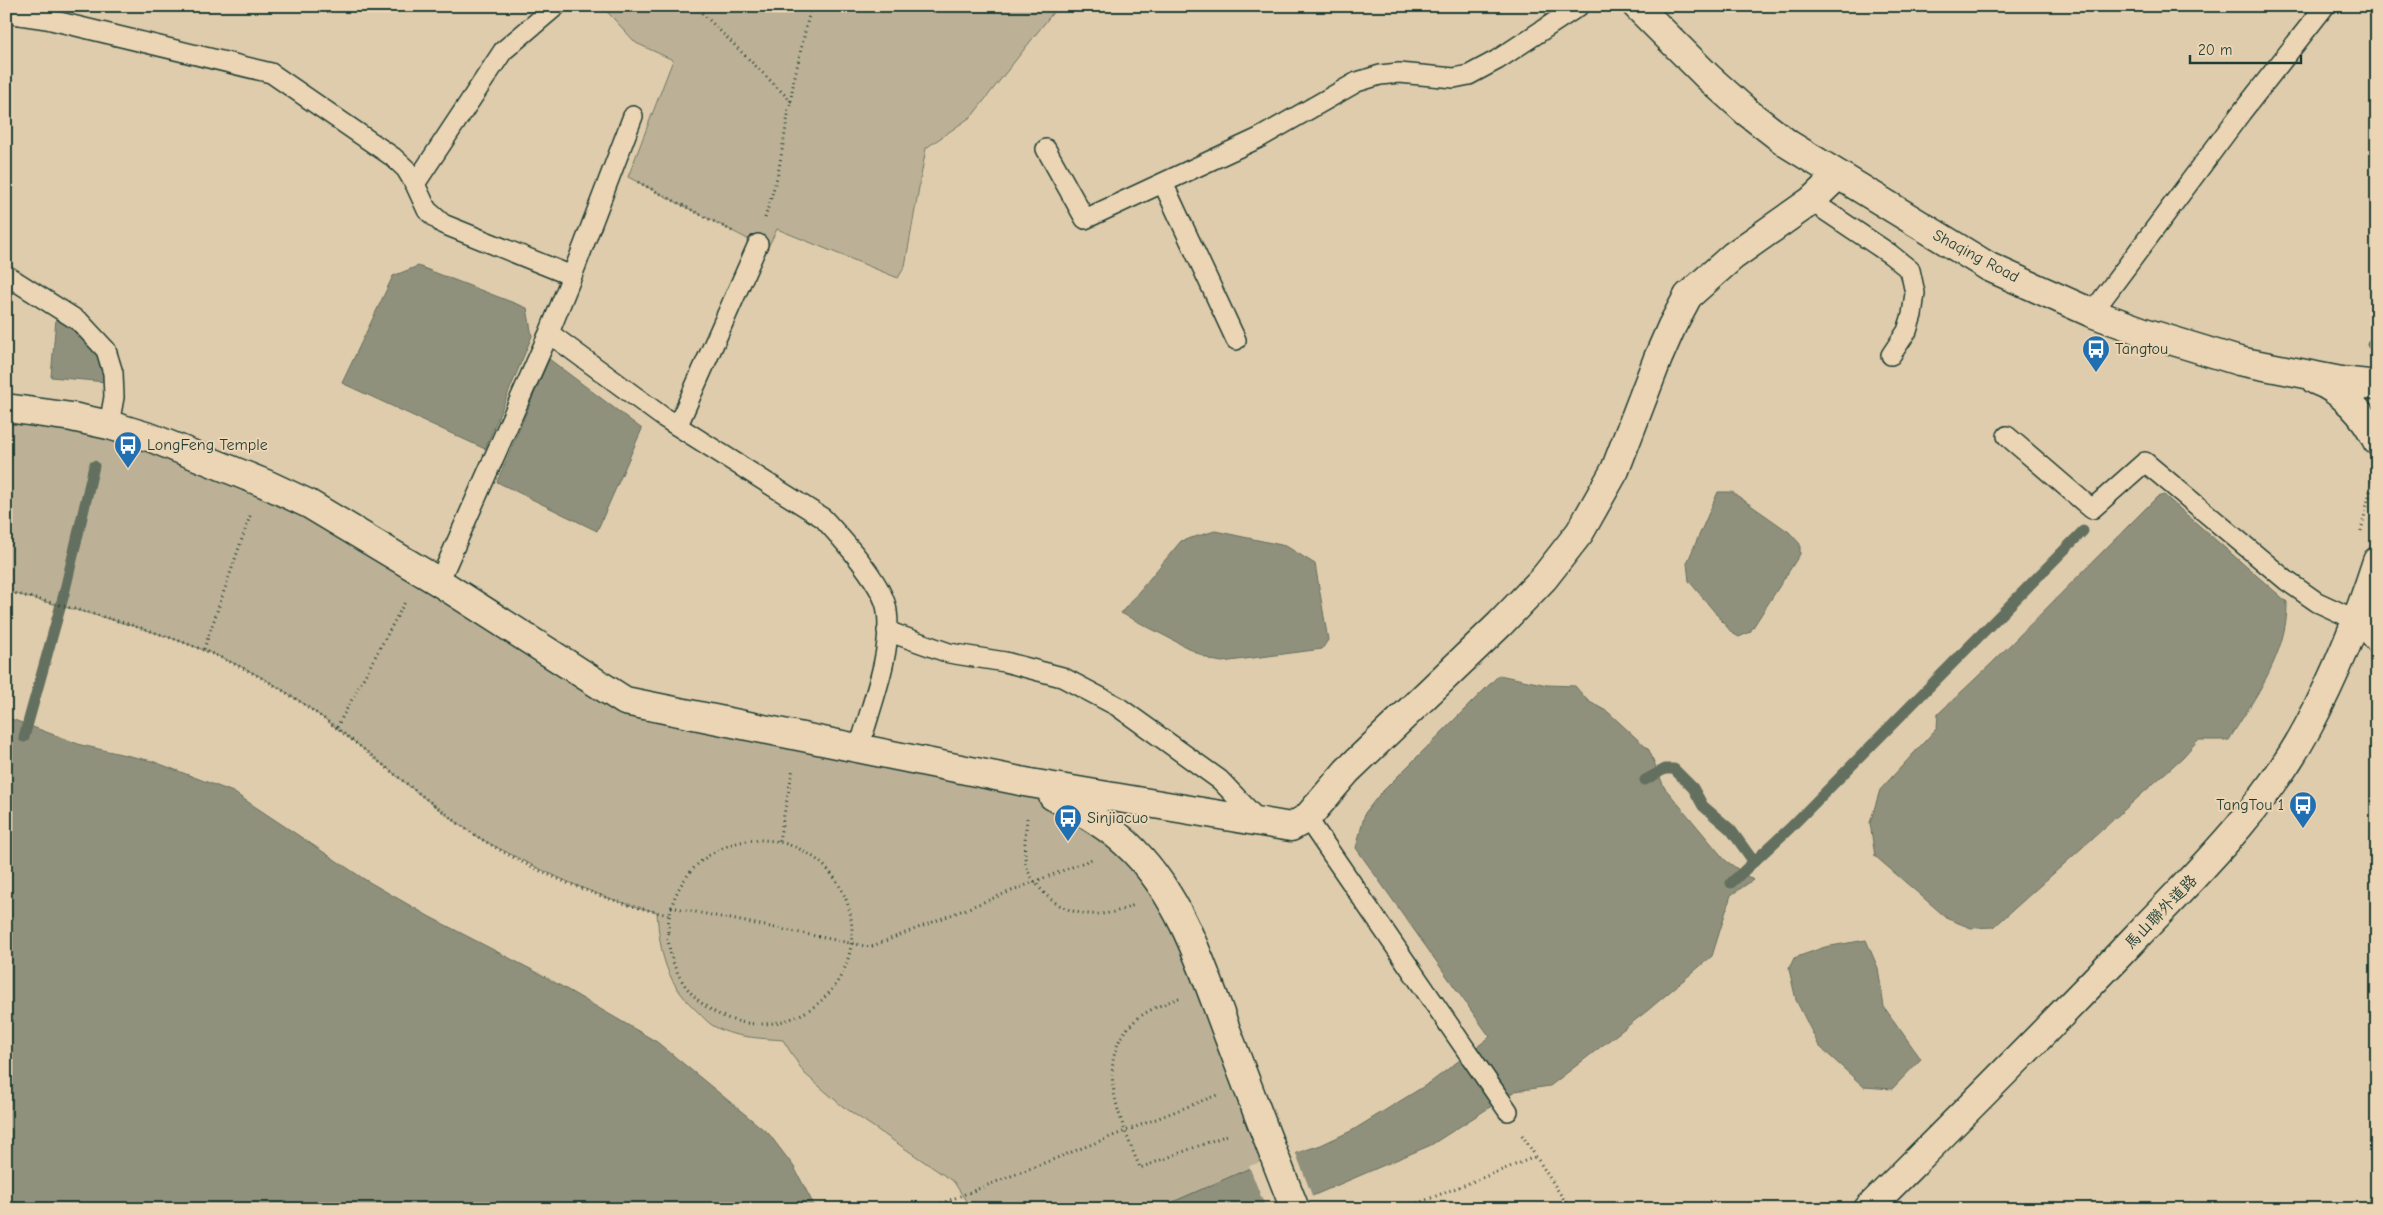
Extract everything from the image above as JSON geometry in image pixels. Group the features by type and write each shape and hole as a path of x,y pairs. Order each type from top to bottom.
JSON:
{"street":[{"name":"Shaqing Road","path":"1638,6 1708,77 1747,112 1788,144 1989,266 2092,314 2144,332 2230,358 2292,372 2377,385"},
{"path":"6,408 72,417 109,425 152,438 266,484 309,504 439,582 625,701 1030,784 1291,827 1307,818 1347,771 1522,602 1580,532 1615,470 1658,358 1688,296 1733,256 1811,201 1838,175"},
{"path":"2292,372 2320,382 2337,393 2369,424 2377,441"},
{"name":"馬山聯外道路","path":"1868,1209 2044,1034 2219,850 2260,798 2308,727 2348,642 2377,561"},
{"path":"1030,784 1108,828 1134,851 1152,872 1173,903 1191,941 1296,1209"}],"lane":[{"path":"415,184 503,51 556,6"},
{"path":"1046,149 1085,218 1259,138 1357,82 1380,75 1400,73 1454,78 1468,75 1497,60 1579,6"},
{"path":"2092,314 2325,6"},
{"path":"6,12 47,18 271,73 393,157 406,169 427,210 442,224 572,276"},
{"path":"439,582 549,333 633,116"},
{"path":"1163,183 1236,340"},
{"path":"1811,201 1890,254 1910,270 1915,293 1912,315 1907,331 1891,355"},
{"path":"678,426 758,244"},
{"path":"6,275 80,322 106,350 113,373 114,397 109,425"},
{"path":"549,333 678,426 823,518 842,539 879,591 887,610 886,649 859,749"},
{"path":"2007,436 2092,509 2145,462 2288,581 2317,602 2356,620 2377,644"},
{"path":"887,631 949,653 1005,662 1062,677 1117,706 1220,780 1261,823"},
{"path":"1307,818 1508,1111"}],"path":[{"path":"695,6 792,102"},
{"path":"636,182 758,244 778,174 792,102 794,80 811,6"},
{"path":"2359,538 2376,466"},
{"path":"204,649 252,510"},
{"path":"8,592 153,631 204,649 273,684 337,727 412,789 478,837 540,869 596,894 639,908 669,915"},
{"path":"337,727 408,596"},
{"path":"779,841 794,762"},
{"path":"1028,810 1026,863 1035,882 1056,904 1074,913 1090,916 1111,913 1143,901"},
{"path":"743,840 779,841 803,849 827,868 844,893 852,922 850,953 838,981 818,1004 792,1019 761,1025 731,1020 704,1006 683,984 670,956 667,926 671,907 674,896 690,870 714,850 743,840"},
{"path":"671,907 870,947 1094,859"},
{"path":"1181,997 1140,1016 1128,1028 1119,1043 1112,1082 1115,1104 1125,1131 1140,1168 1233,1133"},
{"path":"927,1209 1227,1091"},
{"path":"1508,1111 1535,1157 1570,1209"},
{"path":"1403,1209 1535,1157"}],"shaded area":[{"path":"602,6 1058,6 972,116 926,148 905,266 898,278 777,229 767,249 628,177 673,60 636,43"},
{"path":"418,266 527,308 532,336 485,449 342,383 393,276"},
{"path":"56,319 70,324 102,358 106,382 51,377"},
{"path":"549,359 642,429 597,531 497,482"},
{"path":"6,408 235,471 625,701 1030,783 1152,872 1276,1159 1248,1169 1157,1209 971,1209 954,1182 841,1105 804,1073 783,1040 728,1033 706,1021 687,1001 672,979 660,942 657,912 621,902 567,882 481,839 425,799 351,739 300,701 242,667 209,652 143,629 6,591"},
{"path":"1718,492 1732,492 1789,532 1800,544 1800,554 1750,632 1739,637 1732,633 1689,581 1687,563"},
{"path":"2164,495 2287,602 2286,621 2282,639 2268,674 2229,740 2198,740 2183,757 1994,927 1971,928 1948,919 1875,856 1870,823 1880,790 1937,728 1938,714 1992,663 2157,497"},
{"path":"1215,531 1286,546 1315,564 1328,640 1322,649 1222,662 1211,660 1121,613 1181,541"},
{"path":"1499,675 1547,685 1575,686 1588,701 1608,712 1649,750 1664,787 1725,860 1753,880 1731,895 1712,956 1647,1011 1550,1086 1515,1091 1431,1145 1282,1209 1157,1209 1248,1169 1321,1145 1353,1130 1431,1082 1490,1037 1356,848 1365,813 1379,795"},
{"path":"6,717 81,745 152,761 233,792 364,879 430,917 542,975 657,1042 769,1134 794,1167 816,1209 6,1209"},
{"path":"1866,940 1878,968 1884,1007 1921,1059 1892,1089 1864,1087 1819,1046 1796,1000 1789,969 1794,958 1825,947"}],"pier":[{"path":"1295,1151 1313,1198 1288,1209 1266,1209 1249,1166"}],"waterway":[{"path":"2372,344 2377,340"},
{"path":"24,737 64,594 94,466"},
{"path":"1731,883 1790,828 2083,531"},
{"path":"1645,780 1665,769 1674,769 1693,788 1703,806 1731,830 1754,862"}],"place":[{"name":"Tangtou","path":"2096,373"},
{"name":"LongFeng Temple","path":"128,469"},
{"name":"TangTou 1","path":"2303,829"},
{"name":"Sinjiacuo","path":"1068,842"}]}
